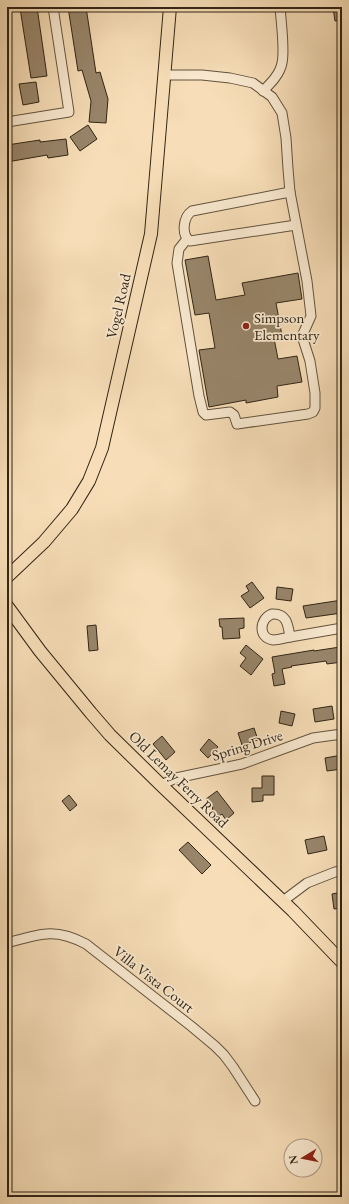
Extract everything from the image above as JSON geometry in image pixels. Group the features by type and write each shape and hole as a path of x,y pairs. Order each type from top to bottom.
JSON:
{"main road":[{"name":"Vogel Road","path":"7,577 44,542 72,509 89,481 102,448 151,234 170,7"},
{"name":"Old Lemay Ferry Road","path":"7,606 40,651 110,735 283,901 342,962"}],"street":[{"path":"7,122 69,112 53,7"},
{"path":"263,91 275,78 282,63 283,52 280,7"},
{"path":"164,75 202,75 230,78 253,83 272,97 282,113 286,138 290,192 307,281 311,316 302,336 310,361 315,393 315,408 313,412 237,424 234,414 230,412 206,415 203,412 177,263 180,249 187,239"},
{"path":"187,239 185,234 185,222 187,214 192,211 290,192"},
{"path":"187,239 190,241 296,225"},
{"path":"290,637 342,628"},
{"name":"Spring Drive","path":"161,785 176,778 242,764 313,738 342,734"},
{"path":"283,901 307,883 335,872 342,871"},
{"name":"Villa Vista Court","path":"7,943 53,933 65,935 86,944 215,1046 233,1067 255,1101"}],"building":[{"path":"37,7 47,76 31,78 20,8"},
{"path":"68,7 86,7 96,73 100,72 108,99 106,123 89,122 91,101 82,70 78,71"},
{"path":"333,7 342,7 342,20 335,21"},
{"path":"36,82 39,102 23,105 19,84"},
{"path":"88,125 97,139 80,151 70,137"},
{"path":"66,139 68,155 48,158 47,155 7,162 7,145 40,140 40,142"},
{"name":"Simpson Elementary","path":"208,256 216,300 245,295 242,283 298,273 302,299 276,303 282,336 274,338 278,359 297,356 302,382 277,386 278,397 246,403 246,400 209,407 199,350 215,348 209,313 195,315 185,260"},
{"path":"252,582 264,598 250,608 241,596 249,591 246,586"},
{"path":"277,587 293,589 291,601 276,599"},
{"path":"342,600 342,613 306,618 303,606"},
{"path":"244,618 244,628 239,629 240,638 223,639 222,627 220,627 219,619"},
{"path":"96,625 98,650 89,651 87,626"},
{"path":"246,645 263,659 251,675 240,666 246,658 240,653"},
{"path":"340,647 342,662 327,664 326,661 291,666 292,667 282,669 285,684 274,686 272,674 275,673 272,657"},
{"path":"332,706 334,719 315,722 313,709"},
{"path":"281,711 295,714 292,726 279,723"},
{"path":"254,728 258,740 242,745 238,733"},
{"path":"162,736 175,752 166,760 153,744"},
{"path":"209,739 218,747 208,758 200,750"},
{"path":"342,755 342,769 327,771 325,758"},
{"path":"262,776 274,776 274,795 263,795 263,801 252,802 252,788 262,788"},
{"path":"217,791 234,813 226,820 222,814 218,817 206,799"},
{"path":"69,795 77,805 70,811 62,801"},
{"path":"324,836 327,850 308,854 305,840"},
{"path":"188,842 211,865 202,874 179,850"},
{"path":"342,892 342,908 334,909 332,894"}],"place":[{"name":"Simpson Elementary","path":"246,326"}]}
